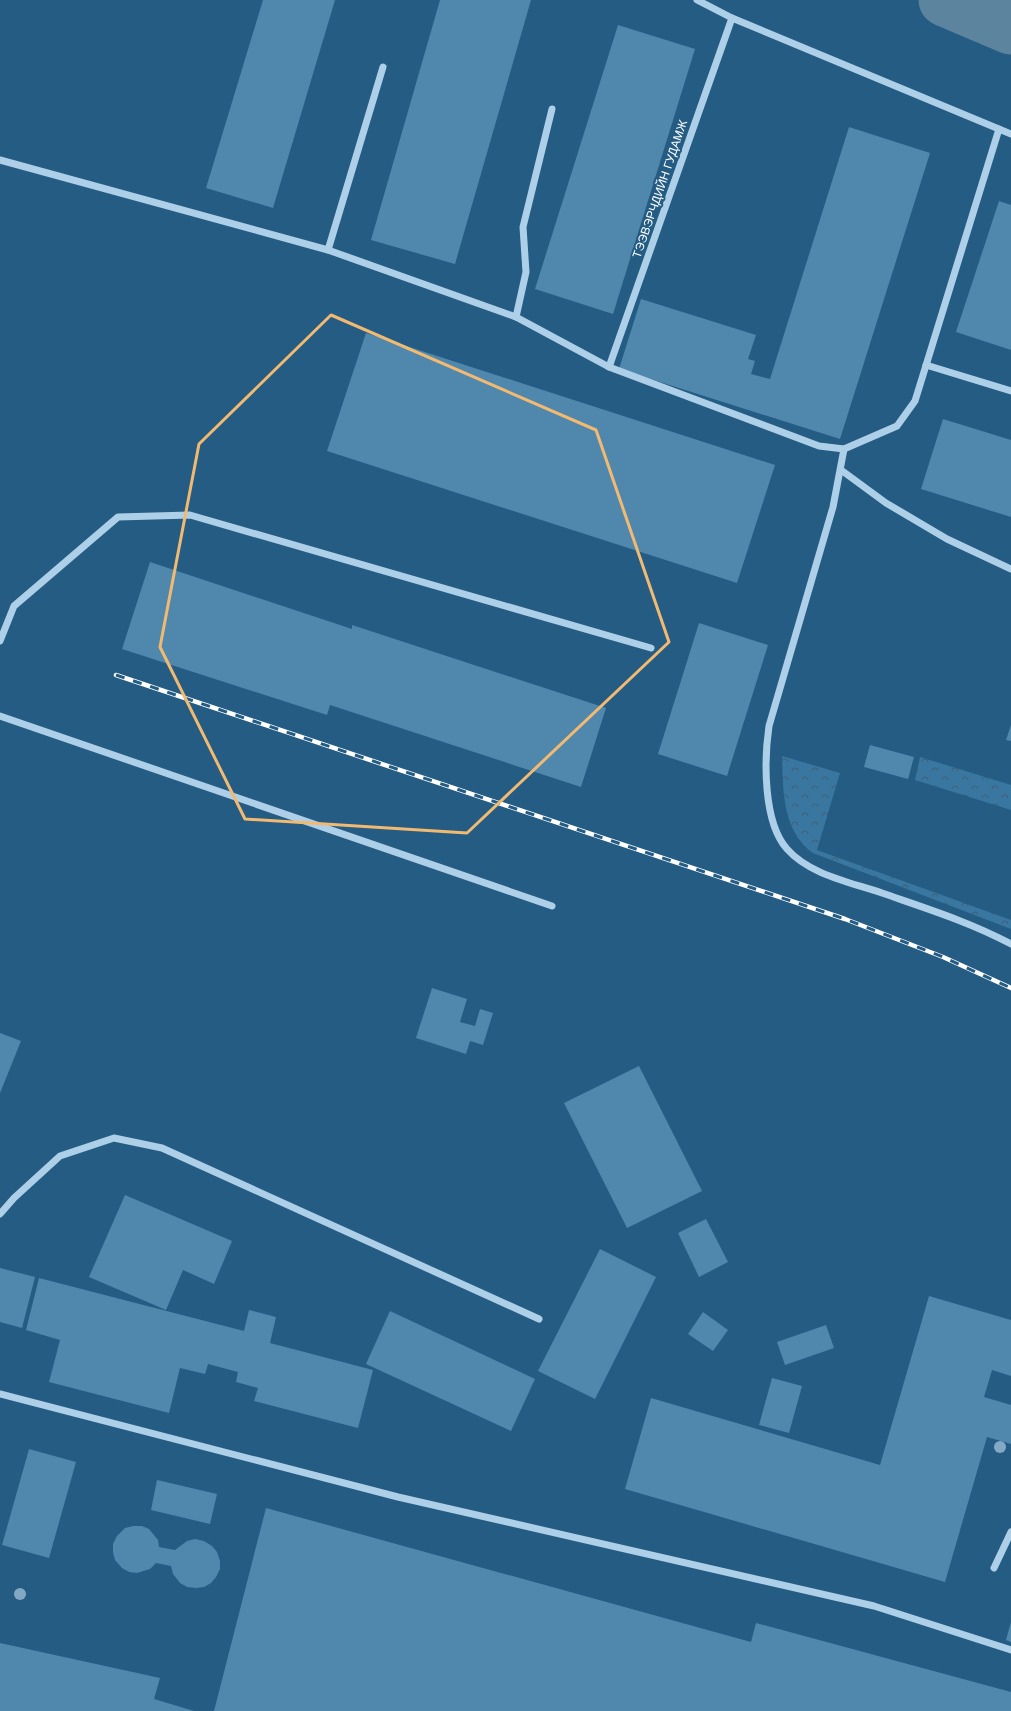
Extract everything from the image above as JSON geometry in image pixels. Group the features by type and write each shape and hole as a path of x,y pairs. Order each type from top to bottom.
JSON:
{"lane":[{"path":"696,0 732,18 1011,134"},
{"name":"ТЭЭВЭРЧДИЙН ГУДАМЖ","path":"609,367 732,18"},
{"path":"328,250 383,67"},
{"path":"516,317 526,272 523,228 552,109"},
{"path":"0,160 328,250 516,317 609,367 819,446 844,449 897,426 915,401 999,129"},
{"path":"926,365 1011,391"},
{"path":"844,449 833,507 768,726 765,759 766,782 772,816 777,833 786,848 794,856 805,864 819,871 957,920 1011,944"},
{"path":"841,470 886,503 947,539 1011,569"},
{"path":"0,641 14,606 118,518 190,515 651,648"},
{"path":"0,716 552,906"},
{"path":"0,1214 14,1198 60,1156 114,1138 162,1148 539,1318"},
{"path":"0,1394 398,1497 874,1606 1011,1650"},
{"path":"994,1568 1011,1532"}],"highlighted area":[{"path":"331,315 596,430 669,642 467,833 245,819 160,647 199,444"}],"green space":[{"path":"782,756 840,773 817,850 1011,920 1011,929 813,853 803,844 795,833 790,822 784,796"},
{"path":"920,757 1011,785 1011,810 915,780"}],"building":[{"path":"263,0 335,0 273,208 206,188"},
{"path":"440,0 531,0 455,264 371,240"},
{"path":"618,25 695,49 613,314 535,289"},
{"path":"849,127 930,153 840,439 619,369 641,299 756,335 748,359 755,361 751,374 770,379"},
{"path":"999,201 1011,205 1011,350 956,332"},
{"path":"366,333 775,465 737,583 327,451"},
{"path":"943,419 1011,440 1011,517 921,489"},
{"path":"150,562 352,629 352,625 606,708 581,787 330,705 327,715 122,649"},
{"path":"699,623 768,645 727,776 658,754"},
{"path":"1011,725 1011,741 1006,740"},
{"path":"870,745 914,757 908,779 864,767"},
{"path":"432,988 467,999 460,1022 475,1026 480,1009 493,1013 483,1045 470,1041 466,1054 416,1038"},
{"path":"0,1033 21,1041 0,1093"},
{"path":"639,1066 702,1191 627,1228 564,1103"},
{"path":"125,1195 232,1241 214,1284 183,1270 166,1310 89,1277"},
{"path":"706,1219 728,1262 699,1277 678,1233"},
{"path":"600,1249 656,1277 595,1399 538,1371"},
{"path":"0,1268 35,1277 22,1328 0,1322"},
{"path":"39,1278 244,1331 249,1310 276,1317 270,1343 373,1370 358,1428 254,1401 258,1388 236,1382 238,1372 208,1364 205,1374 180,1368 169,1413 49,1382 60,1340 26,1330"},
{"path":"929,1296 1011,1320 1011,1376 992,1370 984,1397 1011,1405 1011,1444 987,1437 945,1582 625,1489 651,1398 880,1465"},
{"path":"390,1311 535,1379 511,1431 366,1364"},
{"path":"703,1312 728,1330 713,1351 688,1334"},
{"path":"826,1325 834,1348 785,1365 777,1342"},
{"path":"772,1378 802,1386 789,1433 759,1425"},
{"path":"29,1449 76,1462 49,1558 2,1545"},
{"path":"157,1480 217,1494 210,1524 151,1510"},
{"path":"266,1508 751,1642 756,1623 1011,1692 1011,1711 214,1711"},
{"path":"142,1526 149,1529 158,1540 159,1547 175,1550 187,1541 195,1539 204,1541 212,1546 217,1552 220,1561 220,1569 216,1577 211,1583 204,1587 196,1588 187,1587 180,1583 173,1574 171,1566 156,1563 150,1569 137,1573 129,1572 122,1568 115,1560 113,1544 117,1536 125,1528"},
{"path":"1011,1622 1011,1642 1006,1640"},
{"path":"0,1643 160,1678 154,1699 194,1711 0,1711"}],"waterway":[{"path":"945,0 1011,28"}],"railway":[{"path":"116,675 845,919 943,957 1011,988"}]}
